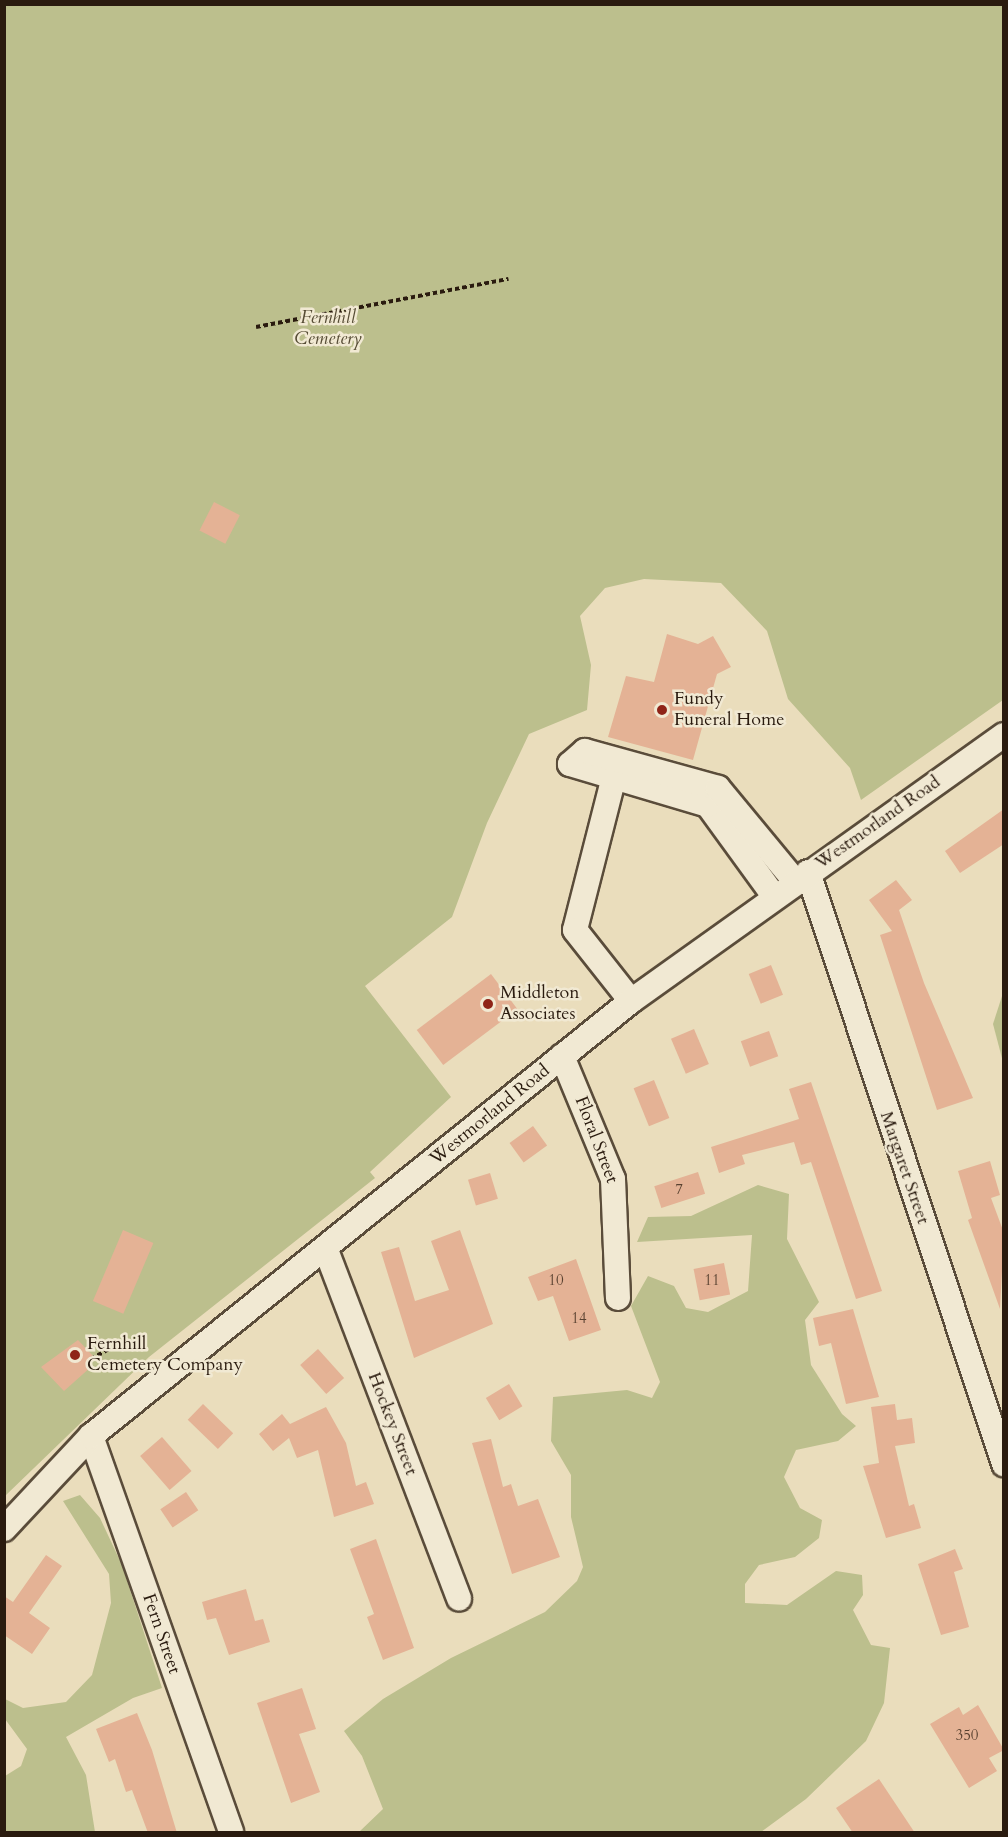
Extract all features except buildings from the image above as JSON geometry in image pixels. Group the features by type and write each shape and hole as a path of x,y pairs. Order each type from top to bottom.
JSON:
{"street":[{"name":"Westmorland Road","path":"4,1529 91,1436 326,1250 631,1001 802,876 1004,735"},
{"path":"616,768 718,788 802,876"},
{"path":"616,768 708,805 774,896"},
{"path":"616,768 575,930 631,1001"},
{"name":"Margaret Street","path":"802,876 1004,1464"},
{"name":"Floral Street","path":"562,1056 613,1179 618,1298"},
{"name":"Hockey Street","path":"326,1250 459,1599"},
{"name":"Fern Street","path":"91,1436 231,1833"}],"path":[{"path":"256,327 508,279"},
{"path":"91,1359 109,1349"}],"green space":[{"name":"Fernhill Cemetery","path":"5,5 1003,5 1003,700 861,800 850,768 788,699 767,631 721,583 644,579 605,588 580,616 591,665 587,710 529,734 487,823 452,917 365,986 451,1097 370,1172 375,1178 149,1357 5,1496"},
{"path":"1004,993 1003,1062 993,1024"},
{"path":"758,1185 789,1194 787,1239 819,1302 805,1320 811,1365 842,1414 856,1426 838,1441 796,1450 784,1477 800,1508 822,1520 819,1538 795,1557 759,1565 745,1584 745,1603 787,1605 836,1571 862,1575 863,1595 853,1610 871,1645 890,1648 884,1703 866,1741 806,1799 761,1832 359,1832 383,1809 362,1756 344,1731 383,1699 451,1658 545,1612 577,1581 583,1567 571,1517 571,1475 551,1441 553,1397 627,1390 652,1398 660,1382 631,1306 648,1276 674,1286 686,1308 708,1312 748,1291 752,1235 637,1242 648,1217 691,1216"},
{"path":"80,1495 100,1518 122,1565 162,1688 133,1698 66,1737 86,1775 95,1832 5,1832 5,1776 21,1766 27,1749 5,1719 5,1699 23,1708 66,1702 92,1675 111,1603 109,1574 63,1501"}],"place":[{"name":"Fundy Funeral Home","path":"662,710"},
{"name":"Middleton Associates","path":"488,1004"},
{"name":"Fernhill Cemetery Company","path":"75,1355"}]}
